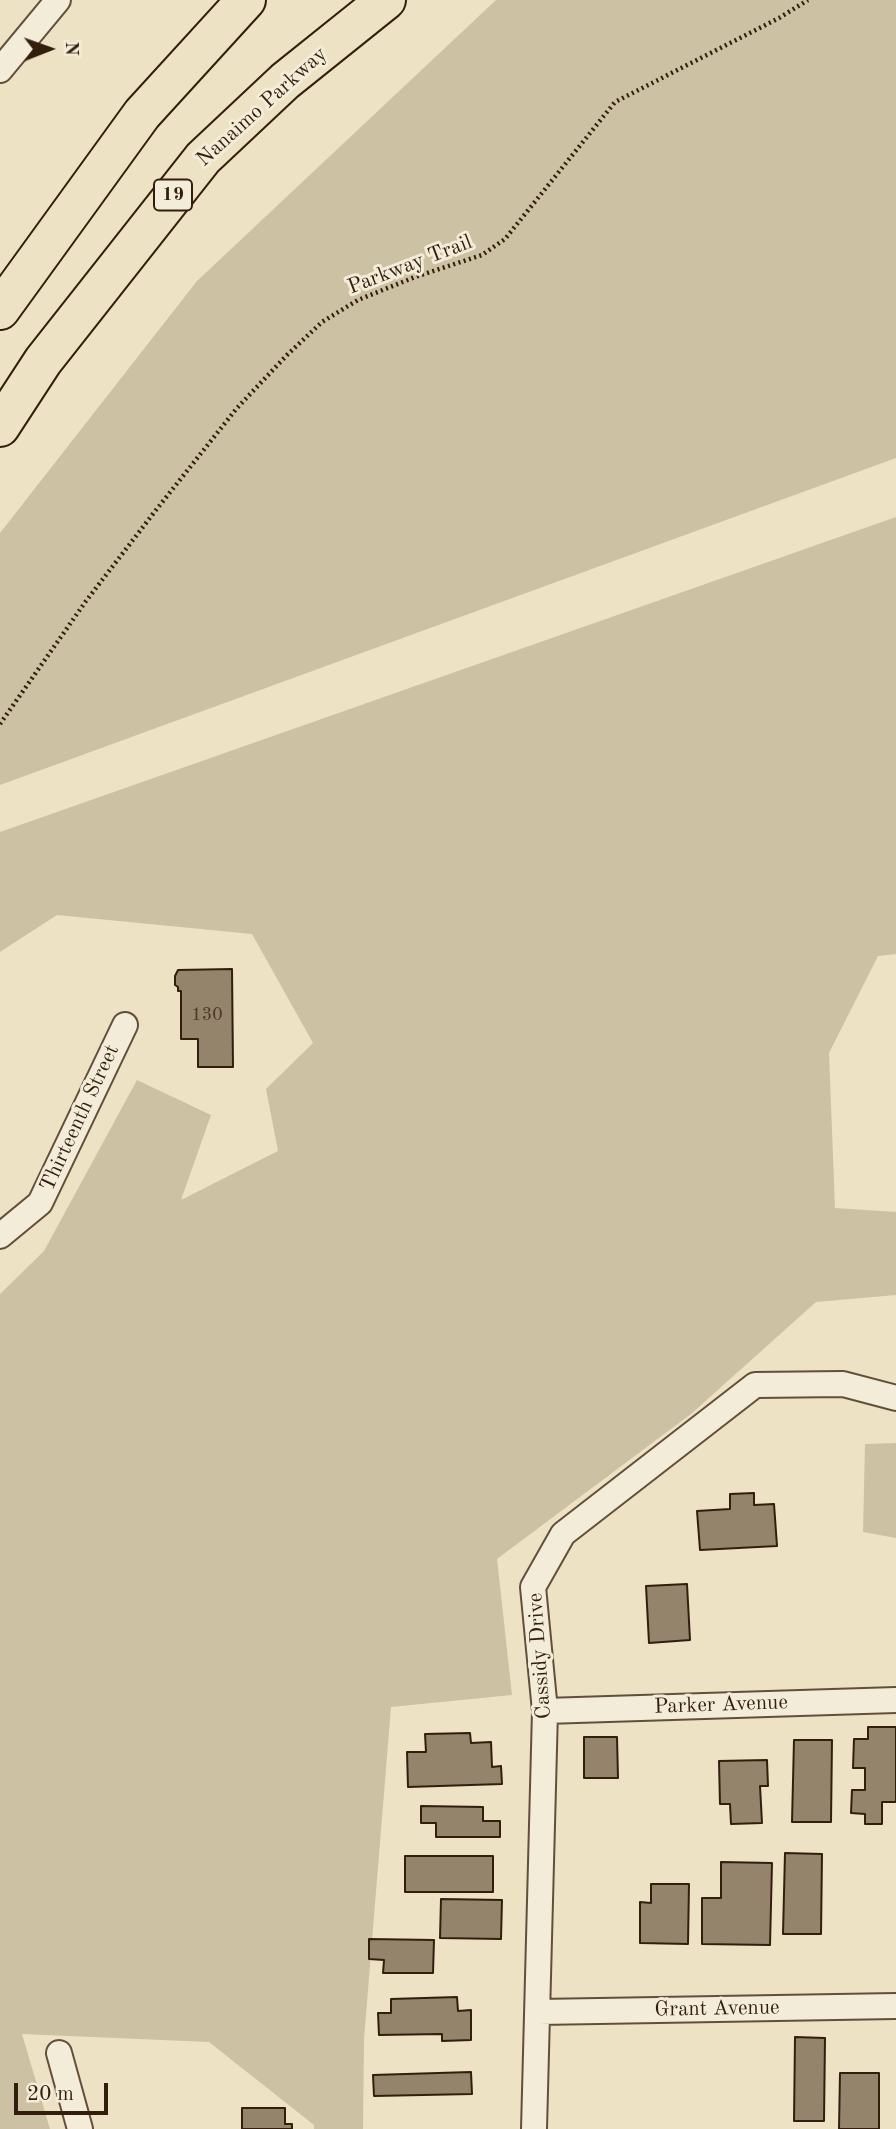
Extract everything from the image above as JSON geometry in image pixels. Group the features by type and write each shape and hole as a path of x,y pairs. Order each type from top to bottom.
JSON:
{"highway":[{"path":"0,310 142,114 246,0"},
{"name":"Nanaimo Parkway","path":"0,427 43,361 203,158 285,81 386,0"}],"street":[{"path":"0,70 58,0"},
{"name":"Thirteenth Street","path":"0,1236 40,1203 125,1025"},
{"name":"Cassidy Drive","path":"534,2129 545,1711 533,1587 563,1534 755,1385 843,1384 896,1398"},
{"name":"Parker Avenue","path":"545,1711 896,1700"},
{"name":"Grant Avenue","path":"539,2012 896,2006"},
{"path":"59,2053 80,2129"}],"path":[{"name":"Parkway Trail","path":"0,724 86,601 237,408 322,322 358,300 415,277 482,255 505,239 615,102 779,18 808,0"}],"shaded area":[{"path":"496,0 896,0 896,458 0,785 0,533 197,281"},
{"path":"896,517 896,954 878,956 829,1053 835,1208 896,1212 896,1295 816,1302 691,1414 497,1559 512,1695 391,1707 364,2039 363,2129 314,2129 314,2125 209,2042 22,2034 50,2129 0,2129 0,1294 44,1251 137,1080 211,1115 181,1200 278,1151 266,1089 313,1043 252,934 57,915 0,952 0,832"},
{"path":"896,1443 896,1538 863,1532 865,1444"}],"building":[{"path":"232,969 233,1067 198,1067 198,1039 181,1039 181,991 178,991 175,985 175,976 178,970"},
{"path":"754,1493 754,1505 774,1504 777,1546 700,1550 697,1511 730,1509 730,1494"},
{"path":"687,1584 690,1640 649,1643 646,1586"},
{"path":"868,1727 896,1727 896,1802 882,1802 882,1824 865,1824 865,1814 851,1813 852,1790 865,1790 865,1768 853,1768 854,1739 868,1739"},
{"path":"470,1733 471,1743 491,1742 492,1767 501,1766 502,1784 408,1787 407,1752 426,1752 425,1734"},
{"path":"584,1737 617,1737 618,1778 584,1778"},
{"path":"794,1740 832,1740 831,1822 792,1822"},
{"path":"767,1760 768,1786 760,1786 762,1823 731,1824 730,1804 720,1804 719,1761"},
{"path":"421,1806 483,1807 483,1821 500,1821 500,1837 436,1837 436,1823 421,1823"},
{"path":"785,1853 822,1854 821,1934 783,1934"},
{"path":"405,1856 493,1856 493,1892 405,1892"},
{"path":"721,1862 772,1863 770,1945 702,1944 702,1898 721,1898"},
{"path":"651,1884 689,1884 688,1944 640,1943 640,1902 651,1903"},
{"path":"441,1899 502,1900 501,1939 440,1938"},
{"path":"369,1939 434,1940 433,1973 383,1973 384,1960 369,1959"},
{"path":"457,1997 458,2011 471,2010 471,2040 442,2041 442,2034 379,2035 378,2013 391,2013 391,1999"},
{"path":"795,2037 825,2038 824,2121 794,2121"},
{"path":"471,2072 472,2094 374,2096 373,2075"},
{"path":"840,2073 879,2073 879,2129 839,2129"},
{"path":"242,2108 285,2108 285,2124 292,2124 292,2129 242,2129"}]}
